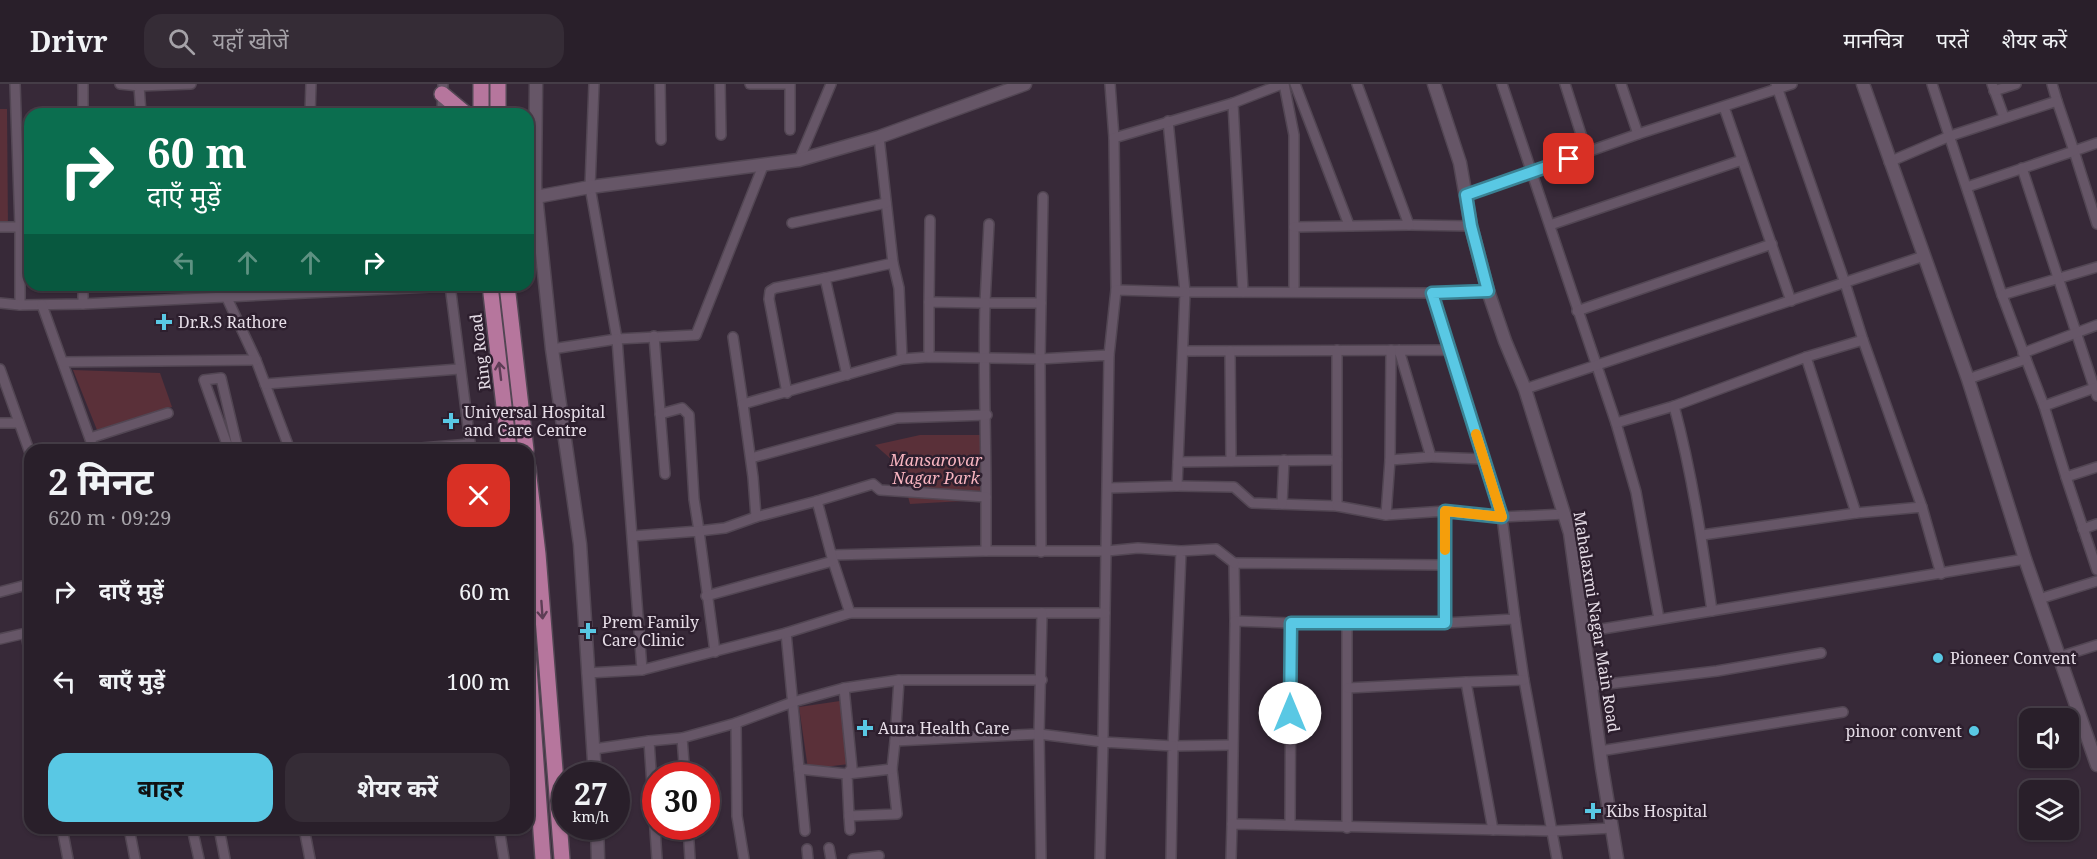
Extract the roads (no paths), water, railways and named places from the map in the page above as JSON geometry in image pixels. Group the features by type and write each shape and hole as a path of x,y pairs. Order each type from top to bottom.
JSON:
{"main road":[{"path":"481,84 481,108"},
{"path":"498,84 498,108"},
{"path":"442,89 460,108"},
{"name":"Ring Road","path":"491,291 508,444"},
{"name":"Ring Road","path":"508,291 525,444"},
{"path":"534,520 562,859"},
{"path":"534,735 543,859"}],"street":[{"path":"15,84 20,305"},
{"path":"83,84 83,108"},
{"path":"120,84 139,86 191,84"},
{"path":"310,108 311,84"},
{"path":"536,84 536,197 552,349 580,544 594,762"},
{"path":"594,84 590,187 616,339 642,670"},
{"path":"660,84 661,140"},
{"path":"720,84 721,135"},
{"path":"750,84 790,84 789,130"},
{"path":"800,160 831,84"},
{"path":"536,197 590,187 800,160 879,137 1025,84"},
{"path":"1100,859 1109,355 1116,290 1114,138 1110,84"},
{"path":"1114,138 1233,103 1282,84 1294,135 1294,291"},
{"path":"1295,84 1349,225"},
{"path":"1357,84 1408,225"},
{"name":"Mahalaxmi Nagar Main Road","path":"1434,84 1460,164 1471,226 1488,291 1505,341 1526,390 1570,533 1599,751 1617,859"},
{"path":"1502,84 1616,423 1636,492 1659,619"},
{"path":"1565,84 1587,153"},
{"path":"1621,84 1638,134"},
{"path":"1466,195 1638,134 1724,107 1777,86 1792,84"},
{"path":"1863,84 1968,379 2038,599 2097,765"},
{"path":"1932,84 2002,296 2044,406 2097,570"},
{"path":"2004,117 1993,88 2016,84"},
{"path":"2052,84 2097,224"},
{"path":"139,86 141,108"},
{"path":"1777,86 1922,507 1941,574"},
{"path":"442,89 442,108"},
{"path":"1889,162 1950,136 2057,100"},
{"path":"1233,103 1243,292"},
{"path":"1724,107 1791,301"},
{"path":"1168,121 1185,292 1177,486"},
{"path":"879,137 893,263 899,288 902,359"},
{"path":"1967,187 2097,143"},
{"path":"1550,225 1742,160"},
{"path":"552,349 616,339 696,335 763,166"},
{"path":"2022,168 2057,279 2096,390 2044,406"},
{"path":"1041,552 1040,359 1043,197"},
{"path":"792,223 886,203"},
{"path":"930,220 930,357"},
{"path":"986,551 987,415 983,359 989,224"},
{"path":"1294,226 1471,226"},
{"path":"0,227 20,227"},
{"path":"1577,311 1773,244"},
{"path":"1526,390 1924,256"},
{"path":"787,393 769,299 770,291 775,288 893,263"},
{"path":"2002,296 2097,267"},
{"path":"825,278 847,375"},
{"path":"1116,290 1432,293 1488,291"},
{"path":"83,291 83,304"},
{"path":"0,303 83,304 279,291"},
{"path":"451,291 470,444"},
{"path":"1432,293 1502,517 1524,680 1557,859"},
{"path":"226,296 256,360 288,444"},
{"path":"929,302 1041,303"},
{"path":"42,305 92,444"},
{"path":"1968,379 2097,325"},
{"path":"654,336 665,474"},
{"path":"733,337 751,458 756,517"},
{"path":"1616,423 1674,405 1806,357 1863,340"},
{"path":"1337,350 1337,506"},
{"path":"1395,350 1431,457"},
{"path":"1386,515 1395,350"},
{"path":"1183,351 1449,350"},
{"path":"1230,351 1231,461"},
{"path":"743,404 902,359 930,357 1040,359 1109,355"},
{"path":"1806,357 1856,513"},
{"path":"63,362 256,360"},
{"path":"0,369 27,444"},
{"path":"265,384 459,369"},
{"path":"227,444 204,380 221,378 237,444"},
{"path":"1674,405 1688,458 1712,611"},
{"path":"660,414 682,408 688,415 694,499 715,652"},
{"path":"90,438 168,413"},
{"path":"751,458 897,418 987,415"},
{"path":"0,423 19,423"},
{"path":"1390,460 1431,457 1484,459"},
{"path":"1282,504 1284,460"},
{"path":"1178,462 1336,460"},
{"path":"2066,477 2097,466"},
{"path":"633,536 725,528 873,484 880,490 986,497"},
{"path":"1108,488 1234,487 1252,503 1337,506 1386,515 1445,511 1502,517 1565,514"},
{"path":"817,501 850,613"},
{"path":"1701,535 1856,513 1922,507"},
{"path":"1445,511 1445,623"},
{"path":"2083,529 2097,524"},
{"path":"706,596 833,558 986,551 1216,549 1234,563 1445,565"},
{"path":"1170,859 1181,551"},
{"path":"1584,632 2025,559"},
{"path":"1231,859 1234,563"},
{"path":"2038,599 2097,581"},
{"path":"0,592 24,586"},
{"path":"587,673 642,670 786,633 850,613 1105,613"},
{"path":"1041,859 1039,734 1042,613"},
{"path":"1235,621 1347,624 1445,623 1515,619"},
{"path":"1290,825 1291,623"},
{"path":"1347,624 1347,828"},
{"path":"0,639 24,633"},
{"path":"786,633 805,831"},
{"path":"2059,657 2097,645"},
{"path":"1591,686 1717,671 1821,653"},
{"path":"594,749 682,738 844,688 899,680 1042,680"},
{"path":"849,816 897,814 892,768 899,680"},
{"path":"1347,688 1524,680"},
{"path":"1466,682 1493,830"},
{"path":"844,688 852,768 848,774 850,830"},
{"path":"1599,751 1843,712"},
{"path":"736,723 737,816 744,859"},
{"path":"895,741 1039,734 1103,742 1173,746 1233,746"},
{"path":"682,738 684,762"},
{"path":"649,741 657,859"},
{"path":"799,769 848,774 892,768"},
{"path":"1232,824 1553,831 1613,828"},
{"path":"63,834 68,859"},
{"path":"130,834 135,859"},
{"path":"193,834 199,859"},
{"path":"220,834 225,859"},
{"path":"305,834 310,859"},
{"path":"500,834 504,859"},
{"path":"597,840 598,859"},
{"path":"689,840 690,859"},
{"path":"829,848 831,859"},
{"path":"853,859 879,856"}],"place":[{"name":"Dr.R.S Rathore","path":"164,322"},
{"name":"Universal Hospital and Care Centre","path":"451,421"},
{"name":"Prem Family Care Clinic","path":"588,631"},
{"name":"Pioneer Convent","path":"1938,658"},
{"name":"Aura Health Care","path":"865,728"},
{"name":"pinoor convent","path":"1974,731"},
{"name":"Kibs Hospital","path":"1593,811"}],"park label":[{"name":"Mansarovar Nagar Park","path":"936,469"}]}
